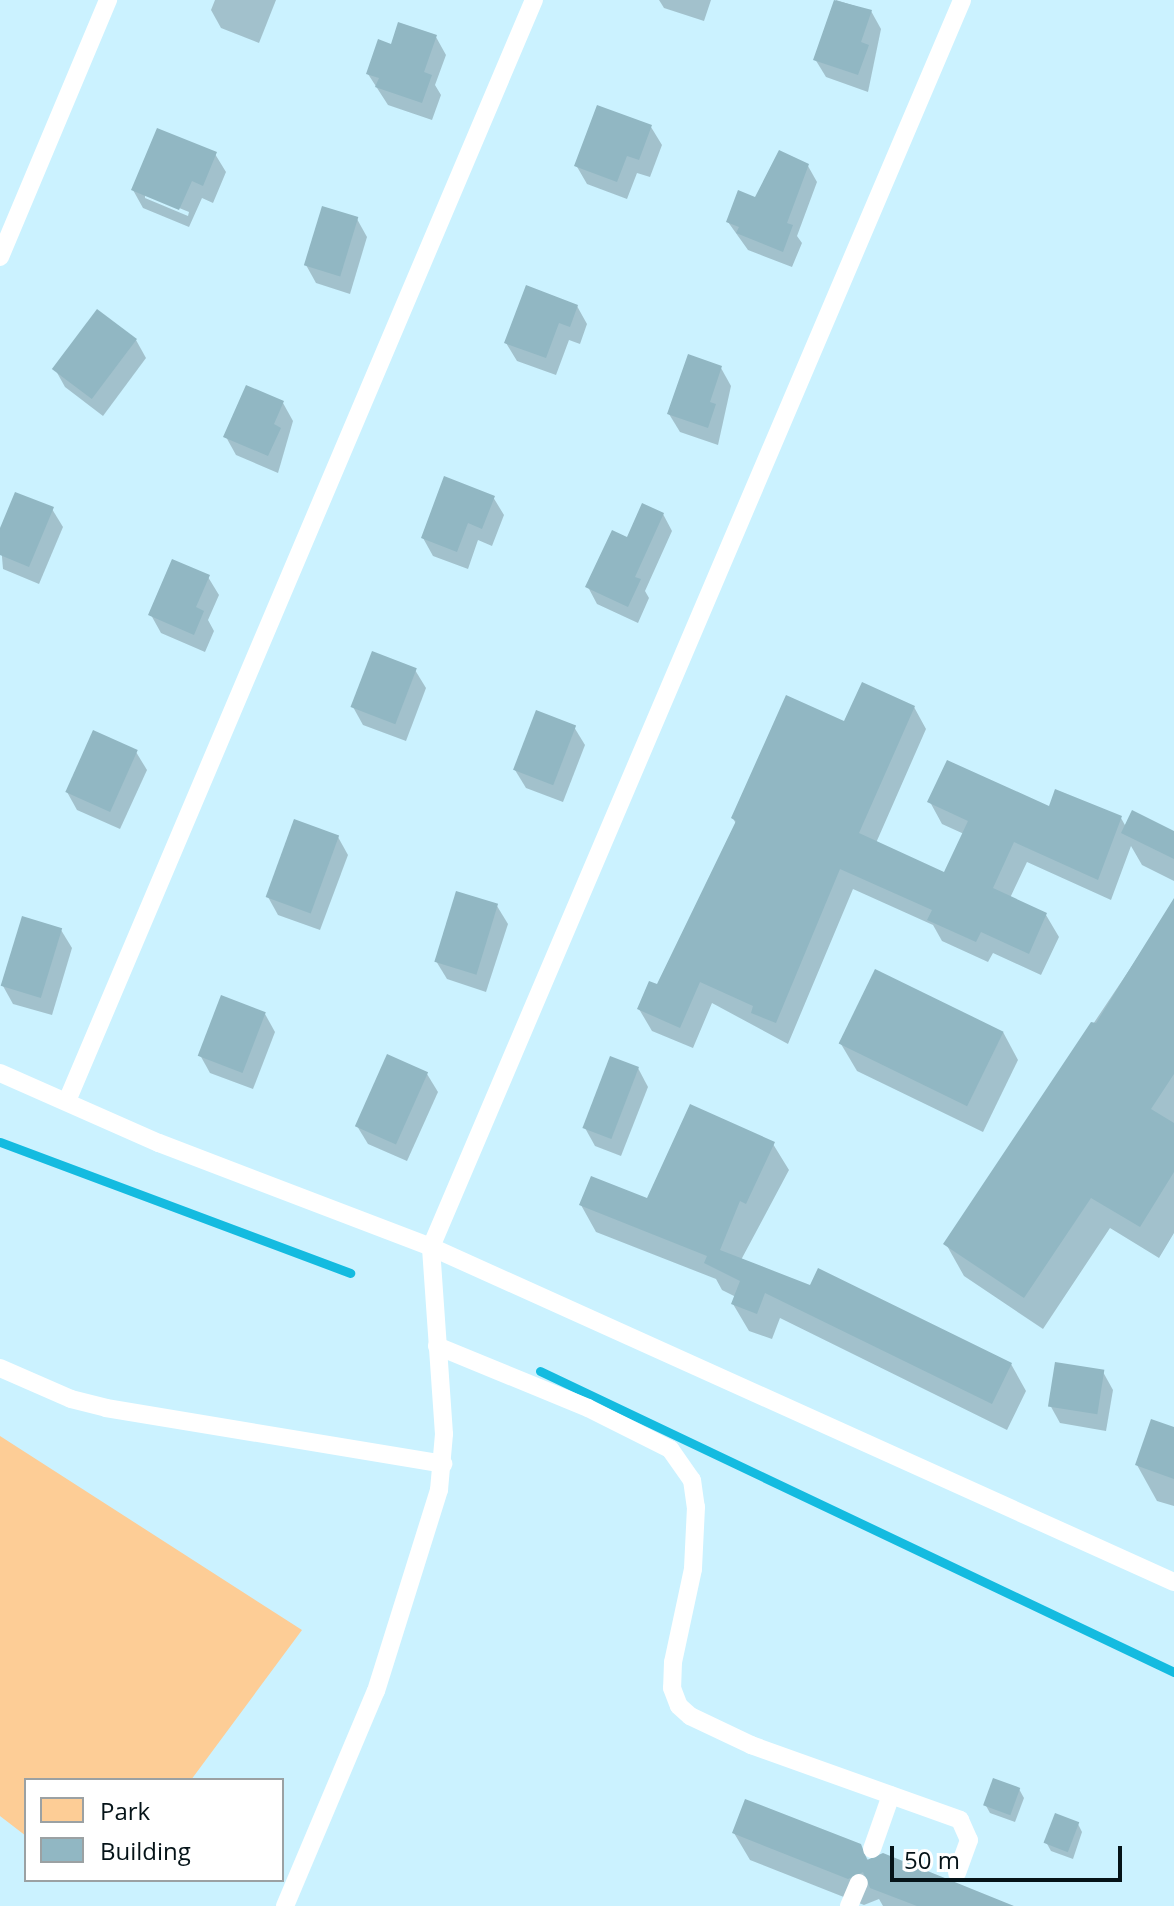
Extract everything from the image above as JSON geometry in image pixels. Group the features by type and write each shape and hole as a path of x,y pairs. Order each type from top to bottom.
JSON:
{"lane":[{"path":"0,257 108,0"},
{"path":"67,1101 534,0"},
{"path":"285,1906 376,1691 427,1536 443,1464 431,1247 962,0"},
{"path":"0,1073 159,1143 431,1247 1174,1582"},
{"path":"437,1346 588,1408 670,1449 692,1480 696,1507 693,1569 673,1662 672,1688 679,1706 690,1716 751,1745 960,1820 969,1840 957,1873"},
{"path":"0,1368 106,1408 443,1464"},
{"path":"872,1849 891,1795"},
{"path":"849,1906 859,1883"}],"green space":[{"path":"0,1436 302,1630 192,1778 24,1778 24,1834 0,1816"}],"building":[{"path":"834,0 872,10 861,42 869,45 858,75 813,60"},
{"path":"398,22 437,35 424,72 432,75 422,103 375,87 379,78 366,74 378,39 391,44"},
{"path":"597,105 652,125 639,160 627,156 617,182 574,166"},
{"path":"157,128 217,152 203,186 192,181 179,210 131,190"},
{"path":"779,150 809,164 787,223 793,225 783,252 736,233 739,227 726,222 738,190 755,197"},
{"path":"322,206 358,217 340,276 304,265"},
{"path":"526,285 578,305 570,327 559,323 546,358 504,343"},
{"path":"97,309 137,339 92,399 52,369"},
{"path":"688,354 722,366 710,402 716,404 708,428 667,414"},
{"path":"246,385 284,401 274,424 281,428 268,456 223,437"},
{"path":"444,476 495,496 482,529 468,523 457,552 421,538"},
{"path":"15,492 54,507 29,567 0,555 0,528"},
{"path":"642,503 664,513 635,577 641,579 628,607 585,587 612,530 627,537"},
{"path":"172,559 210,575 196,607 204,611 194,635 148,615"},
{"path":"372,651 417,668 395,724 350,707"},
{"path":"862,682 915,706 859,833 944,872 968,821 927,802 947,760 1049,806 1055,789 1122,816 1098,880 1014,842 993,888 1047,913 1029,954 981,932 976,942 927,920 932,910 840,869 776,1023 751,1013 753,1006 700,982 680,1028 637,1009 649,981 657,984 736,821 731,818 786,695 844,721"},
{"path":"536,710 576,725 553,785 513,770"},
{"path":"93,730 138,750 110,812 65,792"},
{"path":"1132,810 1174,831 1174,859 1121,833"},
{"path":"294,819 339,835 311,913 266,897"},
{"path":"456,891 498,904 476,975 434,962"},
{"path":"1174,898 1174,1074 1151,1109 1174,1123 1174,1172 1140,1227 1091,1198 1024,1298 943,1244 1091,1022 1096,1023"},
{"path":"22,916 62,928 41,998 1,986"},
{"path":"875,969 1004,1032 967,1106 839,1044"},
{"path":"221,995 266,1012 243,1073 198,1056"},
{"path":"387,1054 428,1072 396,1144 355,1126"},
{"path":"610,1056 639,1067 611,1139 582,1128"},
{"path":"690,1104 775,1142 746,1204 740,1201 720,1250 810,1285 818,1268 1012,1363 992,1404 765,1293 757,1314 731,1304 740,1281 704,1263 707,1256 579,1205 591,1176 647,1198"},
{"path":"1055,1362 1104,1370 1097,1414 1048,1406"},
{"path":"1151,1419 1174,1427 1174,1479 1135,1465"},
{"path":"993,1778 1020,1788 1010,1815 983,1805"},
{"path":"745,1799 861,1844 867,1860 883,1853 1014,1906 917,1906 870,1888 863,1872 848,1879 732,1833"},
{"path":"1055,1813 1079,1822 1068,1852 1044,1843"}],"waterway":[{"path":"0,1142 350,1273"},
{"path":"540,1371 1174,1672"}]}
